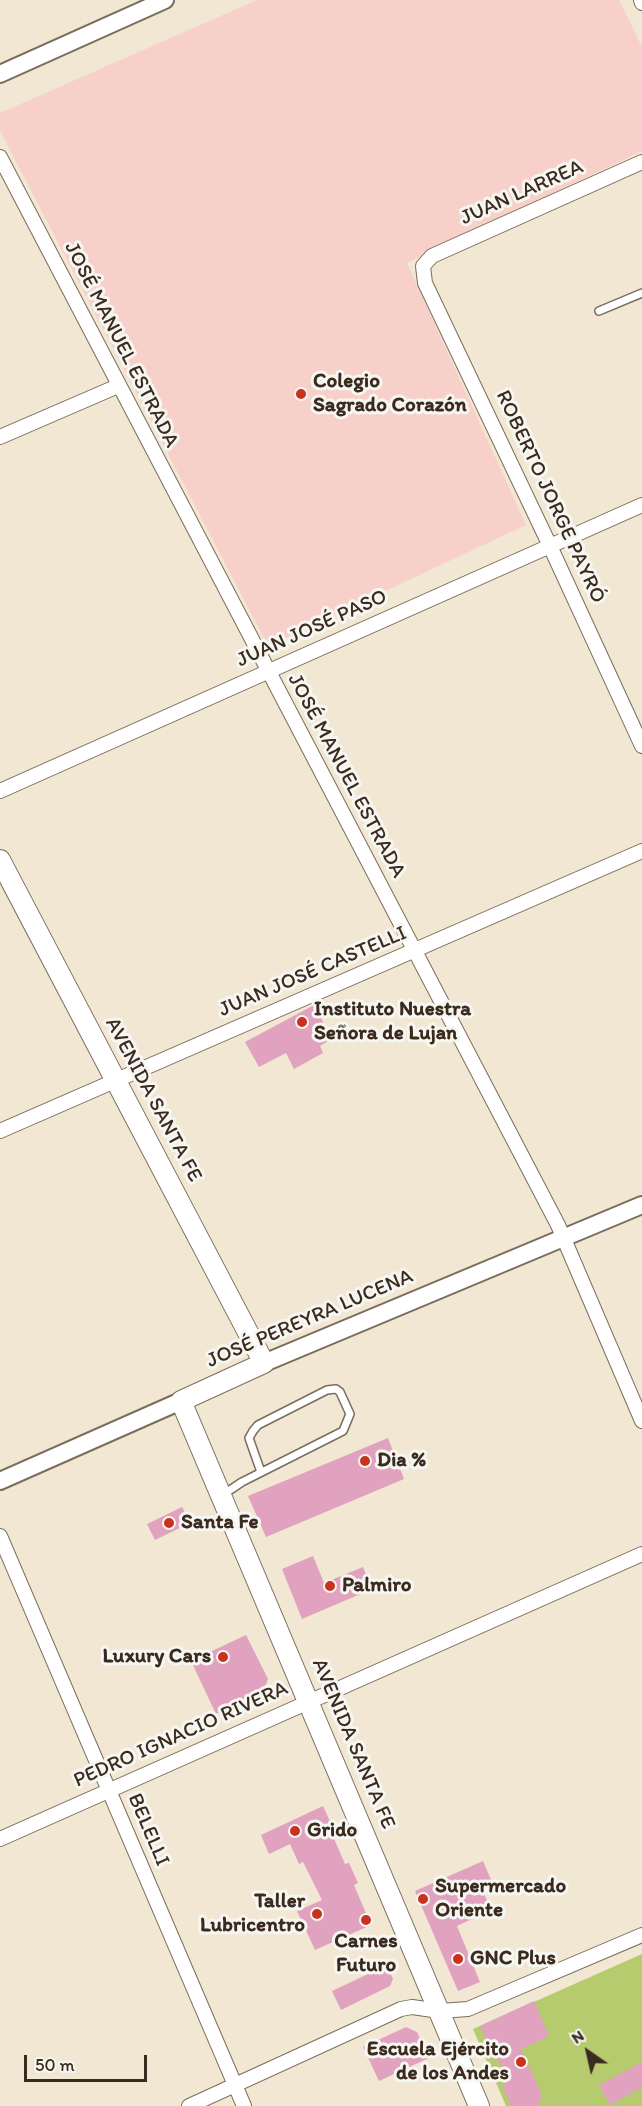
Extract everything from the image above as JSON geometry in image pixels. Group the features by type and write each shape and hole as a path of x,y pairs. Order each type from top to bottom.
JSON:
{"main road":[{"name":"AVENIDA SANTA FE","path":"0,860 264,1363"},
{"name":"JOSÉ PEREYRA LUCENA","path":"181,1401 264,1363"},
{"name":"AVENIDA SANTA FE","path":"181,1401 479,2106"}],"street":[{"path":"0,74 165,0"},
{"name":"JOSÉ MANUEL ESTRADA","path":"0,157 564,1238 642,1421"},
{"name":"JUAN LARREA","path":"423,266 432,256 642,162"},
{"name":"ROBERTO JORGE PAYRÓ","path":"423,266 425,283 642,746"},
{"path":"0,437 118,386"},
{"name":"JUAN JOSÉ PASO","path":"0,791 642,506"},
{"name":"JUAN JOSÉ CASTELLI","path":"0,1131 642,851"},
{"name":"JOSÉ PEREYRA LUCENA","path":"264,1363 642,1205"},
{"name":"JOSÉ PEREYRA LUCENA","path":"0,1481 181,1401"},
{"name":"BELELLI","path":"0,1536 244,2106"},
{"name":"PEDRO IGNACIO RIVERA","path":"0,1839 642,1554"},
{"path":"189,2106 401,2009 412,2007 440,2012 468,2009 642,1935"}],"lane":[{"path":"599,311 642,292"},
{"path":"221,1496 261,1472 344,1431 350,1414 340,1392 336,1389 327,1390 258,1425 249,1438 261,1472"}],"shaded area":[{"name":"Colegio Sagrado Corazón","path":"257,0 619,0 642,47 642,151 407,263 526,525 268,646 0,131 0,113"}],"green space":[{"path":"642,1954 642,2106 506,2106 473,2029"}],"building":[{"name":"Instituto Nuestra Señora de Lujan","path":"314,1005 332,1039 320,1046 323,1053 294,1069 286,1053 259,1067 245,1042"},
{"name":"Dia %","path":"388,1438 404,1479 266,1537 248,1496"},
{"name":"Santa Fe","path":"182,1507 190,1523 155,1540 147,1524"},
{"name":"Palmiro","path":"313,1556 324,1583 363,1567 372,1589 302,1619 282,1569"},
{"path":"246,1635 268,1679 263,1692 216,1714 191,1661"},
{"path":"323,1806 332,1826 329,1827 345,1864 349,1863 358,1883 354,1885 371,1925 315,1950 297,1911 322,1900 303,1862 299,1864 290,1844 269,1854 261,1835"},
{"path":"483,1861 492,1882 481,1887 491,1910 457,1926 480,1982 458,1991 415,1891"},
{"path":"387,1965 393,1979 390,1986 341,2010 332,1991"},
{"path":"534,2001 549,2036 521,2049 542,2095 538,2106 511,2106 502,2085 508,2082 480,2026"},
{"path":"406,2027 417,2032 429,2058 379,2081 363,2047"},
{"path":"642,2062 642,2087 610,2105 599,2085"}],"place":[{"name":"Colegio Sagrado Corazón","path":"301,394"},
{"name":"Instituto Nuestra Señora de Lujan","path":"302,1022"},
{"name":"Dia %","path":"365,1461"},
{"name":"Santa Fe","path":"169,1523"},
{"name":"Palmiro","path":"330,1586"},
{"name":"Luxury Cars","path":"223,1657"},
{"name":"Grido","path":"295,1831"},
{"name":"Supermercado Oriente","path":"423,1899"},
{"name":"Taller Lubricentro","path":"317,1914"},
{"name":"Carnes Futuro","path":"366,1920"},
{"name":"GNC Plus","path":"458,1959"},
{"name":"Escuela Ejército de los Andes","path":"521,2062"}]}
